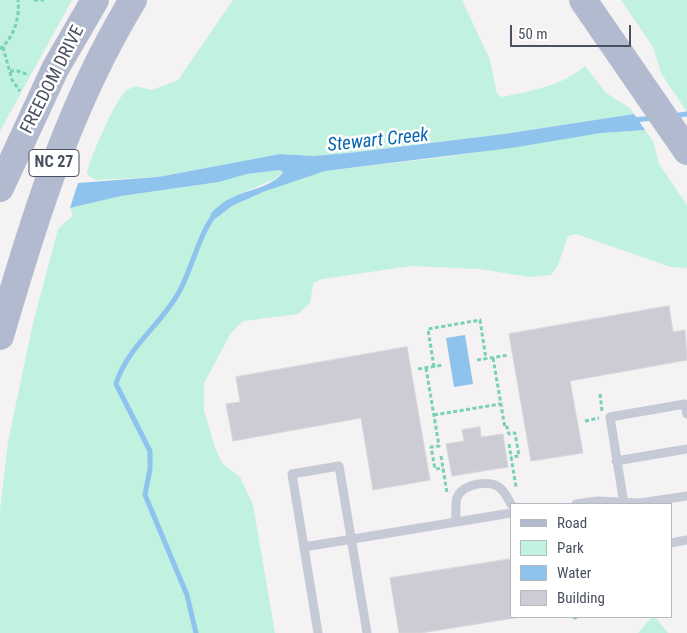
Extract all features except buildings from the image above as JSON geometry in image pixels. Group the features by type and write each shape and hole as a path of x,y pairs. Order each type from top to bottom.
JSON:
{"main road":[{"name":"FREEDOM DRIVE","path":"0,188 55,69 95,0"},
{"path":"104,47 109,14 117,0"},
{"name":"FREEDOM DRIVE","path":"0,336 25,248 53,165 104,47 133,0"},
{"path":"583,0 680,141"}],"lane":[{"path":"623,503 610,417 685,404 687,414"},
{"path":"616,462 687,449"},
{"path":"318,633 292,474 339,466 367,633"},
{"path":"456,522 457,498 462,490 470,486 491,484 499,487 510,503"},
{"path":"583,503 597,501 640,503 687,496"},
{"path":"304,547 510,513"},
{"path":"672,543 687,540"}],"path":[{"path":"34,0 44,0"},
{"path":"19,1 18,18 12,34 1,48 12,80 20,91"},
{"path":"10,71 18,71 29,75"},
{"path":"434,367 428,329 480,320 486,359"},
{"path":"477,360 509,355"},
{"path":"493,358 504,428 507,427 508,434 515,433 519,456 511,457"},
{"path":"418,369 443,365"},
{"path":"426,368 439,446 431,447 432,454 435,469 443,468"},
{"path":"600,394 603,418"},
{"path":"434,415 500,404"},
{"path":"509,444 516,487"},
{"path":"441,456 448,498"}],"green space":[{"path":"0,0 72,0 0,131"},
{"path":"233,0 462,0 490,60 497,94 502,97 546,87 576,73 585,66 606,93 630,108 634,114 504,134 349,153 313,156 280,154 158,177 96,180 87,174 103,131 125,92 135,86 152,90 178,80"},
{"path":"621,0 687,0 687,112 661,73 653,47"},
{"path":"645,130 653,141 659,164 687,205 687,268 671,267 576,234 568,236 558,265 551,275 529,277 480,269 411,266 322,279 313,283 310,303 298,314 243,321 231,333 204,383 204,410 215,448 222,463 240,477 253,505 275,633 0,633 0,510 8,442 33,323 58,229 73,215 70,208 121,196 219,182 247,174 280,170 283,172 275,179 232,197 215,219 232,206 263,192 325,171 446,157 601,133"},
{"path":"651,618 656,618 668,633 638,633"}],"water":[{"path":"634,114 645,130 601,133 511,148 325,171 263,192 232,206 215,219 210,214 224,202 239,194 274,181 283,172 280,170 247,174 219,182 121,196 70,208 78,183 158,177 280,154 313,156 349,153 504,134"},
{"path":"465,335 473,384 454,387 446,338"}],"waterway":[{"name":"Stewart Creek","path":"672,116 687,114"},
{"name":"Stewart Creek","path":"632,120 654,118"},
{"path":"196,633 187,595 145,495 150,469 150,451 116,384 121,371 136,347 172,304 184,283 201,239 217,212"}]}
